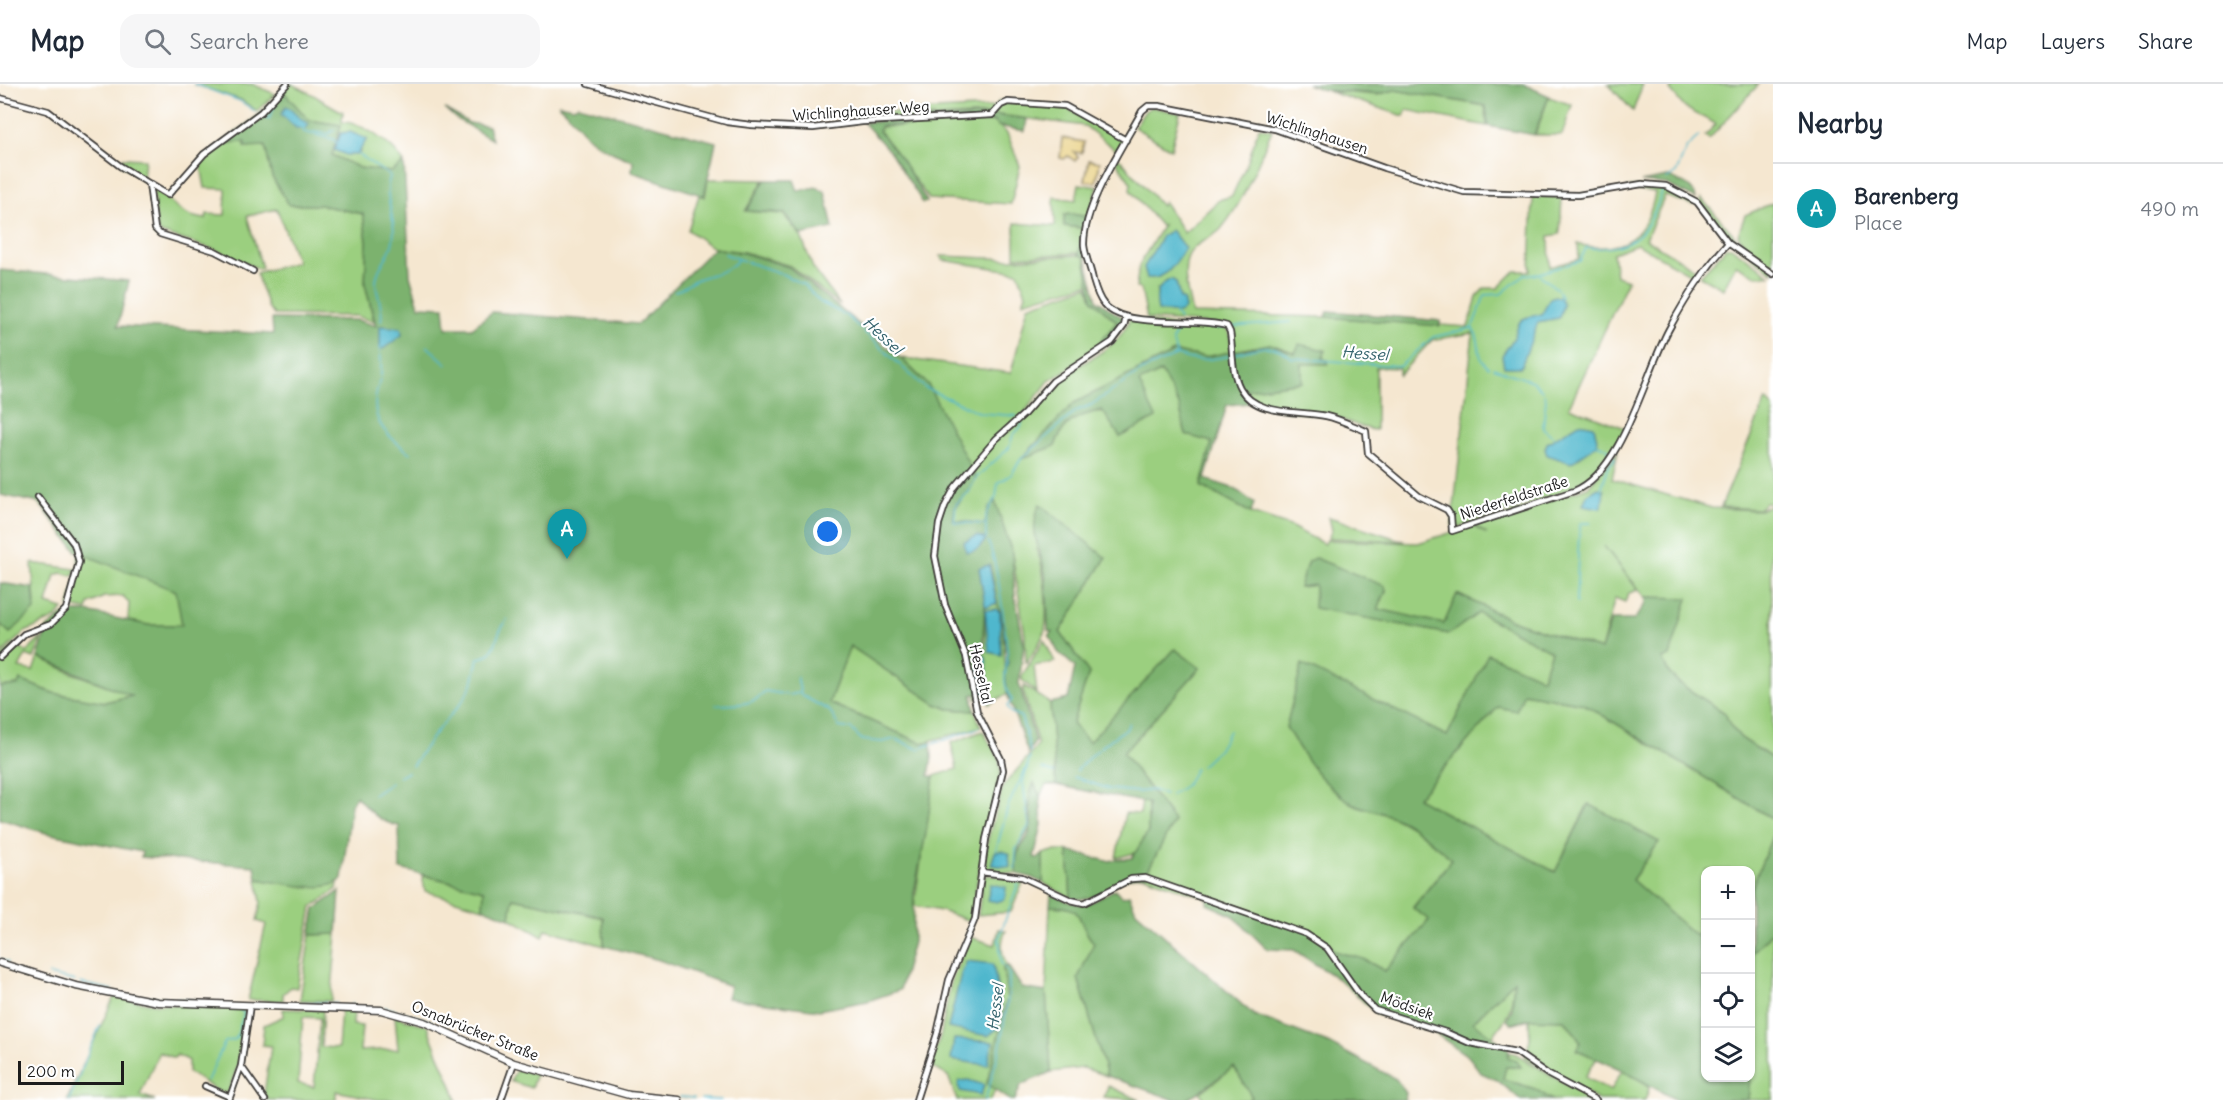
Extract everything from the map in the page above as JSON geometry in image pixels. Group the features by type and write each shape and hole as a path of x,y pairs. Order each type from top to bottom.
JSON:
{"main road":[{"name":"Osnabrücker Straße","path":"0,963 76,986 142,1000 370,1008 404,1015 514,1063 629,1095 679,1100"}],"street":[{"path":"0,98 48,111 149,184 171,195 204,154 261,111 287,84"},
{"name":"Wichlinghauser Weg","path":"588,84 727,122 783,128 992,115 1001,105 1008,102 1056,103 1076,110 1126,140"},
{"name":"Wichlinghausen","path":"1366,431 1330,417 1274,410 1255,404 1240,388 1227,326 1126,317 1098,300 1084,245 1087,225 1101,186 1142,111 1148,106 1159,106 1275,129 1384,168 1464,192 1578,195 1625,186 1654,184 1689,196 1705,211 1728,243 1773,274"},
{"path":"149,184 155,229 160,234 215,251 254,272"},
{"name":"Niederfeldstraße","path":"1366,431 1368,453 1419,496 1447,510 1451,516 1452,531 1582,488 1592,481 1620,445 1652,365 1691,288 1728,243"},
{"name":"Hesseltal","path":"916,1100 937,1034 949,980 975,918 981,872 1003,770 1001,759 977,712 966,657 945,605 935,556 939,524 955,487 996,439 1024,414 1053,381 1112,342 1124,326 1126,317"},
{"path":"0,657 24,634 51,624 66,609 79,562 74,544 38,497"},
{"name":"Mödsiek","path":"981,872 1022,877 1071,900 1084,903 1138,878 1156,881 1306,934 1322,943 1346,971 1360,995 1375,1010 1445,1032 1470,1043 1516,1052 1549,1075 1596,1100"},
{"path":"205,1086 229,1099 241,1066 250,1005"},
{"path":"501,1100 514,1063"},
{"path":"241,1066 266,1100"}],"green space":[{"path":"193,84 252,84 275,94 257,111 241,100"},
{"path":"289,84 294,85 343,112 342,122 368,130 393,149 404,163 391,172 360,168 332,155 341,125 309,120 283,92","holes":["341,133 361,151 358,155 334,149"]},
{"path":"1307,84 1523,84 1549,96 1534,135 1488,126 1486,106 1395,90 1378,94 1324,90"},
{"path":"1608,84 1643,84 1633,111"},
{"path":"1674,84 1759,84 1709,139 1705,136 1716,124 1685,108 1670,90"},
{"path":"1395,90 1485,106 1487,126 1407,110 1404,116 1327,91 1378,95"},
{"path":"283,91 309,120 341,125 332,155 360,168 391,172 404,163 410,275 419,306 444,307 446,328 472,328 492,312 638,324 714,248 744,253 789,267 903,360 928,385 976,478 969,492 956,504 953,520 985,524 988,509 995,501 1012,553 1015,596 1024,644 1019,683 1035,742 1028,753 1007,694 1005,672 1008,663 1001,612 997,604 990,566 979,568 985,605 980,681 983,692 972,695 975,711 949,709 936,704 850,646 829,703 922,743 931,742 932,758 929,776 934,776 914,893 913,942 900,990 868,1001 819,1010 727,998 730,986 659,960 604,946 603,917 513,898 510,918 483,908 484,890 400,869 399,826 375,815 356,796 351,805 342,879 335,884 314,887 257,879 255,866 141,857 142,852 46,833 0,819 0,687 18,685 20,680 53,693 105,702 132,696 38,657 47,628 68,612 87,612 148,625 182,625 176,591 77,552 39,503 0,495 0,270 129,281 118,326 273,334 272,319 357,320 376,326 365,284 367,241 363,214 320,205 289,205 272,177 265,146 245,147 245,142 222,143 256,117"},
{"path":"1549,97 1572,105 1562,135 1535,135"},
{"path":"999,101 1063,106 1124,140 1117,151 1085,126 991,114 857,121 856,114 995,107"},
{"path":"558,104 573,107 578,105 716,142 704,196 632,172 633,161 605,149 590,139"},
{"path":"1151,107 1180,113 1171,149 1134,127 1145,111"},
{"path":"445,109 469,123 488,126 492,140 455,118"},
{"path":"994,115 1027,119 1025,131 998,126 994,121 880,126 879,131 902,160 927,202 923,203 891,153 864,123"},
{"path":"994,122 1007,133 1020,166 1011,204 929,199 879,131 881,127"},
{"path":"1259,127 1272,130 1250,181 1229,218 1217,233 1197,245 1189,253 1185,272 1192,314 1326,317 1468,327 1477,297 1484,288 1498,288 1515,271 1530,271 1533,196 1562,197 1560,234 1549,236 1550,267 1579,259 1578,244 1608,247 1631,239 1639,231 1652,207 1655,192 1626,188 1654,187 1696,203 1692,205 1665,196 1646,239 1698,271 1695,277 1637,244 1613,253 1616,276 1628,280 1569,407 1625,428 1613,452 1597,473 1584,485 1457,528 1452,525 1473,333 1432,340 1399,375 1399,368 1376,367 1376,430 1336,418 1275,408 1264,404 1244,390 1302,382 1296,353 1270,344 1234,351 1231,328 1228,325 1147,319 1141,289 1136,288 1139,265 1163,225 1161,226 1130,190 1131,183 1116,161 1118,157 1162,206 1164,202 1184,233 1219,200 1232,196 1248,161","holes":["1176,282 1180,299 1157,295 1157,290"]},
{"path":"245,142 246,147 265,145 272,177 289,205 320,205 363,214 367,241 365,284 374,322 357,316 274,315 268,307 256,273 297,262 277,209 247,216 262,268 259,269 216,250 161,233 157,229 153,189 188,215 206,219 207,214 225,215 226,189 205,188 200,161 222,143"},
{"path":"123,158 145,159 143,179 122,165"},
{"path":"1668,177 1689,187 1696,199 1666,184 1641,182"},
{"path":"708,179 764,180 745,211 783,214 801,236 813,268 840,305 790,266 744,252 713,248 688,230 699,195 705,197"},
{"path":"765,180 794,180 798,191 816,187 825,191 833,228 801,235 784,213 746,211"},
{"path":"1079,184 1098,187 1088,217 1064,215 1064,226 1082,228 1079,253 1015,257 1015,223 1055,226 1054,197 1076,200"},
{"path":"1701,198 1733,234 1746,253 1726,235 1700,202"},
{"path":"1773,203 1773,272 1754,259 1738,235 1745,215"},
{"path":"1064,215 1088,217 1083,246 1097,300 1123,318 1118,331 1104,346 1101,340 1117,322 1092,299 1085,257 1079,255 1082,228 1064,226"},
{"path":"1727,247 1731,247 1770,275 1756,276 1736,265 1723,289 1700,276"},
{"path":"1079,255 1085,257 1091,283 1023,302 1026,294 1018,272 942,260 941,256 1013,259"},
{"path":"1088,286 1092,299 1117,322 1101,340 1104,346 1049,381 1013,427 1056,382 1116,340 1130,319 1170,325 1225,328 1229,332 1232,352 1205,357 1174,352 1074,403 1023,458 1055,446 1062,431 1084,414 1111,412 1155,418 1138,382 1161,371 1179,405 1186,435 1212,442 1201,486 1251,513 1290,526 1324,544 1327,540 1418,543 1472,526 1487,534 1474,526 1588,487 1618,451 1612,479 1712,508 1759,510 1771,505 1773,759 1741,738 1730,725 1725,713 1680,684 1669,673 1662,659 1688,599 1645,597 1604,546 1638,590 1629,593 1625,602 1615,598 1601,650 1516,622 1457,594 1444,624 1378,609 1386,591 1315,558 1300,587 1315,585 1315,608 1449,634 1479,612 1551,651 1542,678 1488,655 1447,736 1302,665 1350,803 1394,817 1414,828 1452,859 1413,907 1430,919 1385,971 1363,959 1334,951 1326,941 1145,876 1174,821 1123,753 1200,668 1175,649 1089,743 1072,724 1089,673 1060,632 1106,558 1036,549 1044,576 1046,622 1042,638 1026,663 1025,635 1012,553 994,501 988,509 985,524 953,520 955,509 973,482 928,385 901,358 1011,373 1028,306"},
{"path":"1328,311 1441,321 1439,326 1326,317"},
{"path":"1270,344 1295,353 1299,344 1325,350 1323,359 1328,360 1328,364 1302,364 1302,382 1244,390 1249,403 1227,405 1205,479 1235,489 1254,503 1251,513 1201,486 1212,442 1186,435 1179,405 1161,372 1139,382 1156,418 1120,437 1102,410 1093,412 1067,425 1055,446 1021,459 1074,403 1174,352 1205,357"},
{"path":"1766,400 1773,408 1773,504 1765,503 1759,509 1721,507"},
{"path":"1040,504 1106,558 1060,632 1089,673 1072,724 1089,742 1175,649 1200,668 1123,753 1174,821 1145,876 1125,880 1100,894 1082,899 1071,898 1068,851 1107,861 1132,858 1148,832 1148,803 1056,785 1050,703 1068,699 1075,667 1058,652 1049,635 1052,632 1048,631 1045,574 1035,531 1036,513"},
{"path":"1329,517 1404,541 1328,538 1332,530"},
{"path":"79,552 177,591 182,625 148,625 128,621 129,603 123,596 104,597 89,604 87,610 69,607 78,568"},
{"path":"1315,558 1385,586 1386,591 1378,609 1444,624 1457,594 1516,622 1601,650 1611,620 1634,620 1646,603 1645,597 1688,598 1670,656 1662,659 1669,673 1680,684 1725,713 1730,725 1741,738 1773,759 1773,819 1584,704 1524,693 1516,711 1498,707 1417,798 1555,872 1589,804 1659,842 1632,880 1695,935 1701,936 1701,1082 1750,1082 1748,1100 1676,1100 1622,1070 1577,1050 1581,1042 1565,1020 1529,1019 1511,1024 1507,1020 1512,1009 1514,981 1473,1022 1509,1049 1508,1057 1516,1060 1521,1067 1506,1067 1503,1079 1535,1089 1552,1100 1521,1100 1497,1080 1481,1073 1469,1057 1433,1032 1378,1015 1341,981 1294,950 1267,949 1232,915 1207,904 1209,898 1308,931 1326,941 1334,951 1363,959 1385,971 1429,920 1413,908 1452,859 1404,822 1348,801 1329,786 1313,768 1286,727 1302,664 1447,736 1488,654 1542,678 1551,651 1479,613 1449,634 1314,608 1315,585 1299,587 1308,561"},
{"path":"32,563 76,569 73,576 62,573 55,575 47,604 63,609 56,618 25,632 0,655 0,624 10,633 35,603"},
{"path":"0,583 33,588 35,610 10,633 0,624"},
{"path":"997,604 1001,612 1007,694 989,704 987,696 976,699 976,694 983,692 984,695 985,605"},
{"path":"42,637 34,658 26,655 19,668 33,671 38,657 72,673 133,695 105,702 53,693 20,680 19,685 0,687 0,658 16,644 27,652"},
{"path":"1044,640 1055,662 1034,666 1037,693 1022,680 1022,676"},
{"path":"850,646 936,704 949,709 975,711 981,727 922,743 829,703"},
{"path":"1024,686 1050,703 1056,785 1047,785 1040,796 1034,783 1028,803 1030,828 1019,847 1015,863 1017,874 989,871 984,867 988,839 1003,786 1038,745 1023,690"},
{"path":"1524,693 1584,704 1773,819 1773,834 1755,880 1755,866 1701,866 1701,936 1695,935 1632,880 1658,843 1588,804 1555,872 1417,798 1498,707"},
{"path":"983,731 999,759 1001,773 985,839 970,921 941,911 914,906 934,776 957,769 951,743"},
{"path":"1034,783 1040,796 1042,825 1034,857 1038,858 1043,854 1043,883 1017,874 1016,864 1019,851 1030,832 1029,801"},
{"path":"1142,802 1148,803 1148,832 1138,852 1116,858 1125,813 1140,814"},
{"path":"1773,834 1773,931 1755,950 1755,920 1755,880"},
{"path":"1068,851 1071,898 1043,883 1043,854"},
{"path":"422,875 484,890 483,908 425,891"},
{"path":"988,875 1024,880 1011,912 978,915 983,878"},
{"path":"257,879 307,887 338,883 337,889 312,907 297,988 291,987 283,994 283,1001 248,1000 266,924 257,921 261,902"},
{"path":"1115,889 1122,897 1129,895 1136,911 1254,1015 1328,1043 1396,1079 1406,1093 1405,1100 1248,1100 1252,1097 1234,1067 1187,1100 1175,1100 1107,1076 1078,978 1094,943 1076,912 1050,906 1051,894 1071,902 1084,904"},
{"path":"340,891 337,934 310,935 315,909"},
{"path":"513,897 603,918 604,946 546,929 543,937 510,918"},
{"path":"1050,906 1076,912 1094,943 1078,978 1107,1076 1083,1068 1051,1072 1046,992"},
{"path":"999,929 1006,931 1002,949 1008,966 1003,967 1007,999 987,1083 995,1090 991,1100 957,1100 948,1076 930,1066 941,1034 951,981 970,937 995,945"},
{"path":"1773,931 1773,1100 1748,1100 1749,1082 1755,1082 1755,950"},
{"path":"337,934 331,1001 300,1000 310,935"},
{"path":"1008,966 1022,988 1046,992 1051,1072 1021,1085 1015,1100 1010,1100 987,1084 1007,999 1003,967"},
{"path":"1514,980 1509,1012 1491,1038 1473,1022"},
{"path":"114,997 155,1004 244,1008 246,1015 240,1059 228,1093 219,1092 188,1072 188,1060 177,1055 174,1058 159,1052 140,1095 155,1100 67,1100"},
{"path":"283,1009 323,1010 321,1047 338,1048 341,1010 354,1011 353,1025 362,1026 360,1051 398,1049 395,1016 428,1026 457,1100 379,1100 336,1091 336,1100 268,1100 264,1094 271,1046 262,1045 264,1025 284,1016","holes":["303,1017 320,1018 314,1087 298,1083"]},
{"path":"1529,1019 1565,1020 1581,1042 1577,1050 1597,1058 1585,1077 1611,1091 1622,1070 1647,1084 1649,1089 1645,1100 1598,1100 1525,1057 1530,1039"},
{"path":"1509,1052 1592,1100 1552,1100 1535,1089 1503,1079 1505,1067 1520,1067 1508,1057"},
{"path":"1234,1067 1252,1097 1248,1100 1205,1100 1200,1093"},
{"path":"517,1069 536,1074 531,1088 510,1081"},
{"path":"1108,1086 1140,1100 1104,1097"}],"sand":[{"path":"1062,138 1084,142 1082,153 1074,152 1078,157 1075,161 1068,156 1064,159 1060,158"},
{"path":"1089,160 1100,162 1096,183 1085,181"}],"water":[{"path":"286,106 309,124 305,129 296,128 281,114"},
{"path":"350,132 367,139 357,155 346,155 334,150 341,133"},
{"path":"1171,230 1185,248 1165,274 1160,277 1147,278 1144,267 1162,236"},
{"path":"1171,279 1176,282 1180,299 1183,299 1185,309 1179,313 1158,311 1158,292 1162,285"},
{"path":"1555,296 1561,298 1563,305 1559,318 1538,322 1521,367 1504,367 1502,356 1514,337 1520,321 1542,314 1550,298"},
{"path":"380,326 401,328 402,335 383,349 380,348"},
{"path":"1579,423 1594,426 1598,444 1571,463 1547,455 1545,449 1547,443"},
{"path":"1598,488 1604,490 1602,506 1599,508 1583,505 1587,495"},
{"path":"977,536 986,539 978,548 966,552 964,542"},
{"path":"989,565 997,603 987,607 979,568"},
{"path":"996,609 1000,612 1001,655 989,652 985,610"},
{"path":"982,655 986,657 989,693 985,695 979,675"},
{"path":"995,852 1009,853 1010,867 991,865"},
{"path":"991,884 1006,887 1005,899 997,902 987,900"},
{"path":"967,961 993,964 1001,1008 997,1029 988,1036 948,1028 961,974"},
{"path":"954,1039 993,1042 988,1065 951,1060"},
{"path":"968,1080 984,1085 981,1095 960,1091 958,1085 960,1081"}],"waterway":[{"path":"194,84 240,101 256,112"},
{"path":"261,114 269,119 275,104"},
{"path":"302,127 304,132 333,139 338,144"},
{"path":"313,132 328,134 334,130"},
{"name":"Hessel","path":"1667,179 1676,173 1687,147 1699,136"},
{"path":"358,154 390,176 388,193 394,236 376,279 382,312 381,321"},
{"name":"Hessel","path":"1235,354 1265,347 1278,349 1292,358 1400,366 1433,337 1472,328 1485,295 1501,294 1525,274 1533,275 1580,261 1586,248 1616,246 1638,236 1652,217 1663,188"},
{"name":"Hessel","path":"725,254 738,259"},
{"name":"Hessel","path":"675,291 693,281 729,268 738,259 780,273 804,285 820,302 847,316 925,388 981,413 1017,416"},
{"path":"1540,275 1557,289"},
{"path":"1559,291 1561,298"},
{"name":"Hessel","path":"1175,313 1179,319"},
{"name":"Hessel","path":"1231,327 1291,322"},
{"name":"Hessel","path":"1177,355 1172,340 1180,327 1224,328"},
{"path":"1473,329 1478,339 1482,359 1489,367"},
{"path":"427,346 447,364"},
{"path":"380,347 381,372 376,393 376,413 384,430 410,453"},
{"name":"Hessel","path":"986,539 986,515 996,497 998,483 1011,475 1021,459 1076,411 1091,405 1143,370 1177,355 1196,360 1230,356"},
{"path":"1493,368 1532,381 1542,391"},
{"path":"1544,394 1546,399 1543,428 1555,438"},
{"name":"Hessel","path":"984,524 954,522 956,504 969,492 976,478 1009,448 1013,435 1021,427 1022,422"},
{"path":"1597,444 1607,448 1615,459 1609,465 1601,489"},
{"path":"1580,531 1580,523 1591,523"},
{"path":"1576,603 1579,533"},
{"name":"Hessel","path":"988,542 998,579 1005,626 1007,651 1005,681 1012,700 1007,706 1010,712 1021,717 1030,752"},
{"path":"412,766 436,732 462,702 472,684 478,658 490,653 507,619"},
{"path":"797,677 801,695 830,711 839,727 851,729 862,740 882,742 895,739 918,749 979,728"},
{"path":"716,705 749,702 765,691 789,695 799,693"},
{"path":"1077,771 1100,748 1126,730 1129,723"},
{"path":"1201,766 1219,749 1229,731"},
{"name":"Hessel","path":"1015,869 1016,849 1029,825 1023,782 1030,757"},
{"path":"996,851 1008,806 1028,764"},
{"path":"1042,769 1054,773"},
{"path":"1171,795 1186,785 1195,769"},
{"path":"399,777 408,772"},
{"path":"1074,777 1109,789 1138,792 1153,790 1165,795"},
{"path":"373,795 391,783"},
{"name":"Hessel","path":"985,1100 1000,1048 1009,992 1009,973 1001,963 999,938 1018,884"},
{"path":"0,960 8,962"},
{"path":"49,975 75,981"},
{"path":"80,983 113,990"},
{"path":"147,997 191,1000"},
{"path":"303,1003 326,1003"},
{"path":"331,1003 336,1003"},
{"path":"385,1007 433,1022"},
{"path":"207,1081 225,1042 236,1039 244,1013 240,1010"},
{"path":"69,1100 100,1025"},
{"path":"439,1025 451,1031"},
{"path":"680,1097 694,1098"},
{"path":"701,1099 721,1100"}],"place":[{"name":"Barenberg","path":"567,559"}]}
